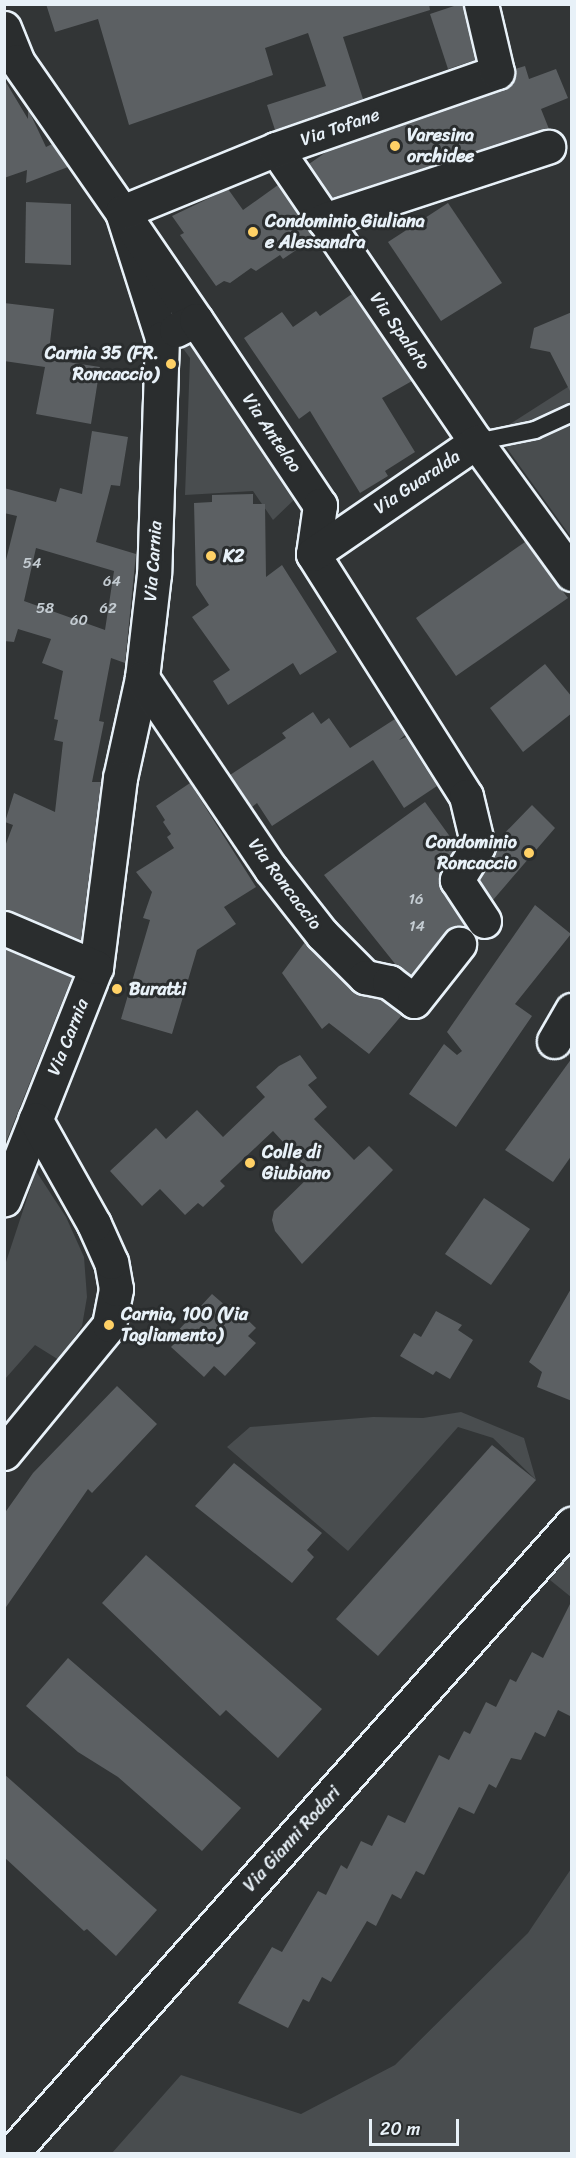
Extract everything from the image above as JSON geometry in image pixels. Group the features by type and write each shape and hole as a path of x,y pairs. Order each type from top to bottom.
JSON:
{"street":[{"name":"Via Tofane","path":"122,212 276,149 497,72 481,4"},
{"name":"Via Carnia","path":"4,28 11,62 122,212 162,338 155,563 142,678 120,778 96,967 4,1199"},
{"path":"324,220 548,147"},
{"name":"Via Spalato","path":"276,149 476,442"},
{"name":"Via Antelao","path":"122,212 320,505 313,554"},
{"path":"162,338 196,320"},
{"name":"Via Guaralda","path":"313,554 476,442 572,574"},
{"path":"313,554 466,796 478,846 457,880 484,921"},
{"name":"Via Roncaccio","path":"142,678 271,869 322,934 365,977 389,982 414,1001 459,944"},
{"path":"4,928 96,967"},
{"path":"554,1041 572,1010"},
{"path":"4,1454 109,1325 116,1289 111,1262 94,1224 35,1119"},
{"name":"Via Gianni Rodari","path":"11,2154 572,1524"}],"lane":[{"path":"476,442 535,430 572,413"}],"shaded area":[{"path":"187,336 299,495 273,520 253,491 185,495 190,358 182,347"},
{"path":"571,385 571,537 496,433"},
{"path":"36,1171 66,1217 84,1257 87,1297 82,1326 59,1360 35,1345 5,1379 5,1265"},
{"path":"461,1412 524,1438 536,1480 493,1438 458,1427 348,1551 227,1447 250,1427 373,1417 423,1418"},
{"path":"571,1553 571,1597 550,1580"},
{"path":"571,1869 571,2153 112,2153 181,2075 301,2114 395,2065 528,1933"}],"building":[{"path":"46,4 429,4 430,10 343,37 363,99 275,130 267,105 326,86 308,33 265,48 273,75 129,125 98,19 55,32"},
{"path":"463,4 475,60 448,69 430,14"},
{"path":"525,66 529,79 556,69 568,98 541,109 549,129 332,198 309,164 329,150 503,90 511,84 515,69"},
{"path":"4,79 28,119 28,109 46,147 52,144 68,167 26,183 27,170 4,178"},
{"name":"Condominio Giuliana e Alessandra","path":"278,185 314,238 283,259 280,255 256,271 251,268 230,283 224,281 216,286 180,235 184,233 172,216 228,189 243,210"},
{"path":"26,202 71,204 71,265 25,263"},
{"path":"448,203 502,283 441,321 388,242"},
{"path":"352,294 412,381 382,398 415,452 385,471 388,476 360,493 310,411 299,419 244,338 282,312 293,327 316,311 320,316"},
{"path":"4,303 54,309 48,359 100,367 91,424 36,414 45,367 4,361"},
{"path":"572,312 572,395 550,352 530,348 534,328"},
{"path":"92,431 128,437 120,486 111,485 96,542 136,554 125,663 111,658 99,721 104,722 92,782 101,782 81,940 4,910 4,849 13,825 5,822 14,793 55,812 63,742 54,740 58,720 54,719 63,671 42,663 51,639 18,629 14,642 4,641 4,568 17,516 4,513 4,488 56,502 60,488 82,494","holes":["36,548 114,571 105,630 24,601"]},
{"path":"253,494 253,504 265,504 266,577 282,565 337,652 300,675 293,663 228,705 213,681 230,670 192,617 209,605 196,585 194,503 212,502 212,495"},
{"path":"525,542 568,598 456,676 416,618"},
{"path":"545,664 572,697 572,713 523,752 490,708"},
{"path":"313,712 321,724 329,718 350,748 395,719 405,735 399,740 406,737 437,786 404,808 373,760 272,826 257,803 252,807 230,775 286,738 282,733"},
{"path":"190,783 256,887 224,907 236,924 197,950 172,1034 121,1019 150,920 143,918 152,892 136,872 174,848 167,837 171,834 163,822 165,820 156,806"},
{"path":"425,802 456,845 438,881 465,927 453,926 445,932 411,975 396,965 324,875"},
{"path":"532,805 555,828 493,900 479,880 494,855 496,842"},
{"path":"535,905 571,934 515,1004 532,1016 456,1127 409,1094 444,1044 457,1055 462,1051 447,1032"},
{"path":"305,942 352,990 381,999 402,1015 369,1054 329,1023 322,1029 282,973"},
{"path":"4,949 72,977 4,1147"},
{"path":"300,1055 317,1078 308,1085 327,1107 314,1119 354,1160 369,1146 393,1170 302,1264 275,1231 272,1220 274,1211 312,1174 273,1131 220,1181 225,1186 203,1207 198,1203 185,1215 160,1189 142,1206 110,1171 156,1128 166,1139 197,1110 223,1137 265,1097 256,1087 279,1066"},
{"path":"572,1058 572,1155 553,1182 505,1150"},
{"path":"484,1198 530,1229 491,1285 445,1254"},
{"path":"572,1287 572,1401 537,1387 542,1372 529,1362"},
{"path":"212,1294 227,1307 231,1304 256,1328 248,1336 256,1343 225,1376 214,1366 204,1377 171,1347 179,1339 174,1335"},
{"path":"436,1311 462,1325 458,1330 473,1340 450,1379 436,1371 433,1375 400,1356 414,1333 421,1337"},
{"path":"117,1386 157,1424 92,1493 88,1489 4,1610 4,1514 33,1473"},
{"path":"492,1445 536,1480 378,1656 336,1619"},
{"path":"234,1463 322,1533 307,1550 314,1557 292,1583 195,1506"},
{"path":"146,1555 322,1709 278,1758 226,1710 220,1716 102,1603"},
{"path":"572,1600 572,1717 558,1710 545,1737 535,1732 521,1760 511,1758 496,1788 489,1784 474,1814 459,1807 424,1875 416,1871 401,1899 392,1894 376,1926 367,1921 331,1982 322,1977 309,2002 303,1999 288,2028 238,2003 272,1947 282,1952 318,1891 326,1895 341,1865 347,1869 361,1841 372,1846 388,1815 405,1823 439,1755 449,1760 464,1731 470,1734 486,1702 496,1707 510,1679 516,1682 532,1652 543,1658"},
{"path":"68,1658 241,1808 202,1851 118,1777 78,1752 26,1706"},
{"path":"4,1774 157,1910 116,1956 87,1929 84,1931 4,1857"}],"place":[{"name":"Varesina orchidee","path":"395,146"},
{"name":"Condominio Giuliana e Alessandra","path":"253,232"},
{"name":"Carnia 35 (FR. Roncaccio)","path":"171,364"},
{"name":"K2","path":"211,556"},
{"name":"Condominio Roncaccio","path":"529,853"},
{"name":"Buratti","path":"117,989"},
{"name":"Colle di Giubiano","path":"250,1163"},
{"name":"Carnia, 100 (Via Tagliamento)","path":"109,1325"}]}
